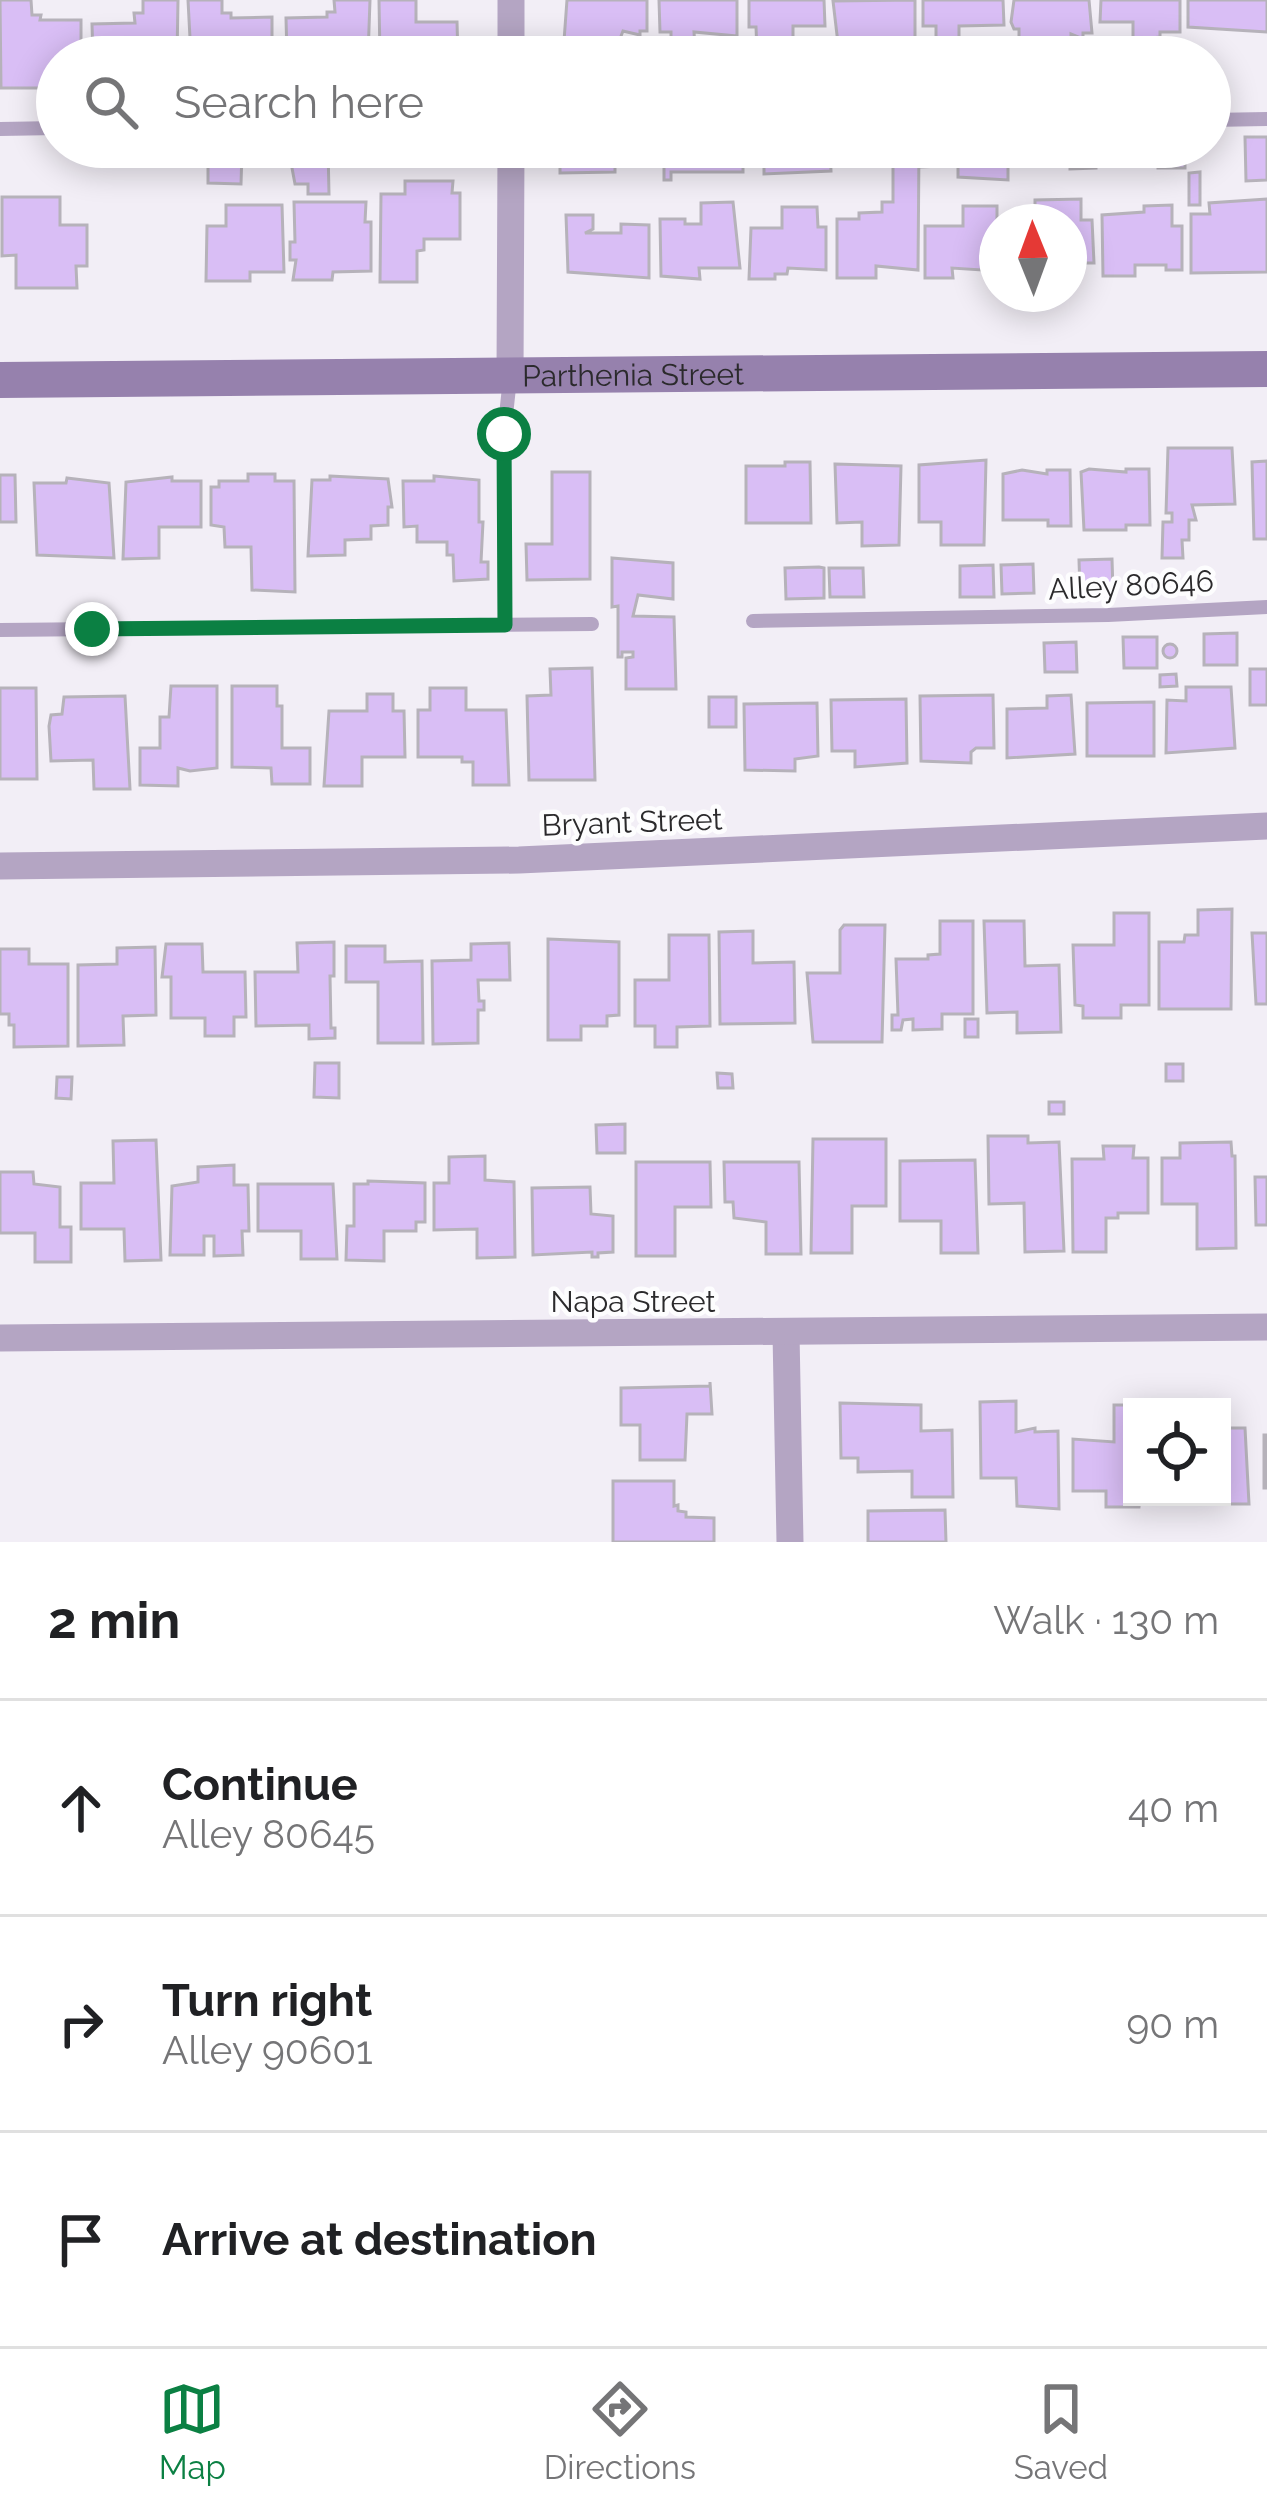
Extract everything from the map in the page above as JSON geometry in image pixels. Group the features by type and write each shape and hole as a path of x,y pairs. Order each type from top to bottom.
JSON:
{"main road":[{"name":"Parthenia Street","path":"0,380 1267,369"}],"street":[{"path":"511,0 511,36"},
{"path":"510,375 512,168"},
{"name":"Bryant Street","path":"0,866 519,860 1267,826"},
{"name":"Napa Street","path":"0,1338 1267,1327"},
{"path":"786,1334 790,1542"}],"lane":[{"path":"1231,120 1267,119"},
{"path":"0,129 36,128"},
{"path":"505,625 504,434 510,375"},
{"name":"Alley 80646","path":"754,622 1267,607"},
{"path":"0,630 592,624"}],"building":[{"path":"0,0 31,0 32,15 41,15 40,20 81,20 81,36 36,36 36,88 1,88"},
{"path":"143,0 178,0 177,36 92,36 92,24 135,23 134,13 143,13"},
{"path":"188,0 222,0 222,13 231,13 231,18 272,17 272,36 190,36"},
{"path":"334,0 370,0 369,36 286,36 286,18 327,17 327,12 335,12"},
{"path":"379,0 416,0 416,22 457,22 457,36 380,36"},
{"path":"567,0 647,0 647,31 640,35 623,31 621,36 564,36"},
{"path":"659,0 737,0 737,36 660,32"},
{"path":"749,0 824,0 825,26 793,26 793,36 756,36 756,27 749,27"},
{"path":"915,0 915,36 837,36 833,1"},
{"path":"923,0 1003,0 1004,25 959,26 959,36 936,36 936,26 923,26"},
{"path":"1014,0 1089,0 1092,33 1019,36 1011,22"},
{"path":"1101,0 1180,0 1180,32 1133,36 1133,22 1100,22"},
{"path":"1188,0 1267,0 1267,32 1188,27"},
{"path":"1245,137 1267,137 1267,180 1246,181"},
{"path":"208,168 241,168 241,184 208,183"},
{"path":"292,168 328,168 329,194 308,194 308,184 295,184"},
{"path":"560,168 615,168 615,172 560,173"},
{"path":"664,168 743,168 743,172 671,172 671,180 664,180"},
{"path":"764,168 831,168 831,171 764,174"},
{"path":"893,168 919,168 918,270 876,266 876,278 837,278 837,219 859,219 859,213 882,212 882,202 893,202"},
{"path":"958,168 1008,168 1008,180 958,177"},
{"path":"1200,172 1200,205 1189,205 1189,173"},
{"path":"405,181 453,181 452,193 460,193 460,239 424,239 424,250 417,251 417,282 380,282 381,194 405,194"},
{"path":"2,197 60,197 60,225 87,225 87,266 76,266 77,288 16,288 16,255 2,256"},
{"path":"1081,199 1081,204 1035,204 1035,200"},
{"path":"1267,199 1267,272 1191,273 1191,214 1210,214 1209,203"},
{"path":"294,202 366,202 371,271 333,272 332,280 293,280"},
{"path":"733,202 740,268 699,268 700,279 661,276 660,219 701,224 701,203"},
{"path":"226,205 282,205 284,272 250,272 250,281 206,281 207,226 226,226"},
{"path":"1172,205 1172,226 1182,226 1182,270 1135,265 1135,276 1103,276 1102,215"},
{"path":"963,206 979,206 979,270 952,268 953,278 925,278 925,226 963,226"},
{"path":"782,207 817,207 818,227 826,227 826,270 788,268 787,274 775,274 775,279 749,279 751,228 782,228"},
{"path":"566,215 593,215 593,229 585,233 621,233 621,224 649,225 649,278 568,272"},
{"path":"1087,220 1092,220 1094,263 1087,263"},
{"path":"1168,448 1232,448 1235,504 1192,505 1196,520 1189,520 1189,540 1182,540 1183,558 1162,558 1163,522 1172,522 1172,513 1166,513"},
{"path":"986,460 984,545 941,545 941,522 919,522 919,465"},
{"path":"1267,461 1267,539 1254,539 1252,462"},
{"path":"785,462 810,462 811,523 746,523 746,466 785,466"},
{"path":"835,464 901,466 899,545 862,546 862,522 837,523"},
{"path":"1149,469 1150,525 1084,530 1081,472"},
{"path":"1022,470 1047,474 1047,470 1070,470 1071,526 1048,526 1048,520 1003,520 1003,474"},
{"path":"552,472 590,472 590,579 527,580 526,544 552,544"},
{"path":"248,474 275,474 275,481 294,481 295,592 252,590 251,547 225,547 224,527 211,525 211,487 219,487 219,481 248,481"},
{"path":"0,475 15,475 16,522 0,522"},
{"path":"330,476 388,479 392,507 388,507 388,525 371,526 371,539 345,540 345,555 308,556 312,480 330,480"},
{"path":"434,476 479,480 481,562 488,562 488,579 454,581 453,555 447,555 447,542 417,542 417,526 404,527 403,481 434,481"},
{"path":"172,477 172,481 201,481 201,527 159,527 159,558 123,559 126,482"},
{"path":"67,478 109,483 114,558 37,555 34,483 66,483"},
{"path":"612,558 673,563 673,599 638,595 633,616 674,617 676,689 626,689 626,658 633,657 633,652 618,657"},
{"path":"1112,559 1113,591 1080,591 1079,560"},
{"path":"1033,564 1034,593 1002,594 1001,565"},
{"path":"993,565 994,597 960,597 960,566"},
{"path":"785,568 824,568 824,598 786,599"},
{"path":"829,568 863,568 864,597 830,597"},
{"path":"1237,633 1237,665 1204,665 1204,634"},
{"path":"1123,637 1157,637 1157,668 1124,668"},
{"path":"1076,642 1077,672 1045,672 1044,643"},
{"path":"1170,644 1177,651 1170,658 1163,651"},
{"path":"592,668 595,780 529,780 527,696 551,695 550,669"},
{"path":"1250,669 1267,669 1267,705 1250,705"},
{"path":"1176,674 1177,686 1160,687 1160,675"},
{"path":"171,686 217,686 217,768 178,768 178,786 140,785 140,748 160,748 160,717 169,717"},
{"path":"232,686 277,686 282,748 310,748 310,784 272,784 271,768 232,767"},
{"path":"1186,687 1231,687 1235,748 1166,753 1167,700 1186,701"},
{"path":"0,688 36,688 37,779 0,779"},
{"path":"430,688 466,688 466,710 506,710 509,785 473,785 473,762 462,762 462,757 418,757 418,710 430,710"},
{"path":"367,694 393,694 393,711 404,711 405,757 362,757 362,786 324,786 329,711 367,711"},
{"path":"993,695 994,748 976,748 971,763 921,761 920,696"},
{"path":"1071,695 1075,754 1007,758 1007,709 1047,708 1047,696"},
{"path":"125,696 130,789 94,789 93,760 51,761 51,715 62,714 64,697"},
{"path":"709,697 736,697 736,727 709,727"},
{"path":"906,699 907,763 855,767 855,751 832,751 831,700"},
{"path":"1154,702 1154,756 1087,756 1087,703"},
{"path":"817,703 818,756 795,759 795,771 745,770 744,704"},
{"path":"1232,909 1231,1009 1159,1009 1159,942 1184,942 1185,935 1198,935 1198,910"},
{"path":"1114,913 1149,913 1149,1005 1121,1005 1121,1018 1083,1018 1083,1006 1075,1005 1073,945 1114,945"},
{"path":"940,921 973,921 973,1014 942,1014 942,1029 913,1030 913,1019 903,1020 901,1030 892,1030 892,1015 898,1015 896,959 928,959 928,955 940,954"},
{"path":"984,921 1024,921 1025,966 1059,965 1061,1032 1017,1033 1017,1012 987,1013"},
{"path":"844,925 885,925 882,1042 813,1042 807,973 840,973"},
{"path":"753,931 753,963 794,962 795,1023 720,1024 719,932"},
{"path":"1252,933 1267,933 1267,1004 1256,1004"},
{"path":"669,935 709,935 710,1026 677,1027 677,1047 655,1047 655,1026 635,1026 635,980 669,980"},
{"path":"548,939 619,942 619,1015 607,1016 607,1026 581,1026 581,1040 548,1040"},
{"path":"334,942 334,976 330,976 335,1038 309,1039 309,1025 256,1026 255,972 298,972 297,943"},
{"path":"509,943 510,980 478,980 484,1010 478,1010 478,1043 433,1044 432,961 471,960 471,944"},
{"path":"166,944 202,944 203,972 245,972 246,1017 234,1017 234,1036 205,1036 205,1018 171,1018 171,977 162,977"},
{"path":"346,946 385,946 385,962 422,961 423,1043 378,1043 378,982 346,982"},
{"path":"155,947 156,1015 123,1016 124,1045 78,1046 78,965 117,964 117,948"},
{"path":"0,949 29,949 29,964 68,964 68,1046 14,1047 14,1025 9,1025 9,1014 0,1014"},
{"path":"965,1019 978,1019 978,1037 965,1037"},
{"path":"315,1063 339,1063 339,1098 314,1097"},
{"path":"1166,1064 1183,1064 1183,1081 1166,1081"},
{"path":"717,1073 732,1074 733,1088 718,1088"},
{"path":"57,1077 72,1077 71,1099 56,1098"},
{"path":"1049,1102 1064,1102 1064,1114 1049,1114"},
{"path":"625,1124 625,1153 597,1153 596,1125"},
{"path":"988,1136 1028,1136 1028,1143 1059,1142 1064,1251 1025,1252 1024,1203 989,1204"},
{"path":"813,1139 886,1139 886,1206 852,1206 852,1253 811,1253"},
{"path":"156,1140 161,1260 125,1261 124,1229 81,1229 81,1183 114,1183 113,1141"},
{"path":"1231,1142 1236,1248 1197,1249 1197,1204 1162,1204 1162,1158 1180,1158 1180,1143"},
{"path":"1103,1146 1134,1146 1133,1158 1148,1158 1148,1213 1106,1218 1106,1252 1073,1252 1072,1159 1104,1159"},
{"path":"485,1156 485,1180 514,1182 515,1257 477,1258 477,1229 434,1230 434,1183 449,1183 449,1157"},
{"path":"975,1160 978,1253 941,1253 941,1221 900,1221 900,1161"},
{"path":"636,1162 710,1162 711,1207 675,1207 675,1256 636,1256"},
{"path":"724,1162 799,1162 801,1254 766,1254 766,1222 734,1218 733,1202 725,1202"},
{"path":"234,1165 234,1185 248,1185 249,1231 242,1231 243,1255 214,1256 214,1236 204,1236 204,1255 170,1255 172,1186 198,1182 198,1167"},
{"path":"0,1172 33,1172 34,1184 60,1187 60,1227 71,1227 71,1262 35,1262 35,1233 0,1233"},
{"path":"1255,1177 1267,1177 1267,1225 1256,1225"},
{"path":"425,1183 425,1222 416,1222 416,1231 384,1231 384,1261 346,1260 347,1226 354,1226 354,1184"},
{"path":"258,1184 333,1184 337,1259 301,1259 301,1231 258,1231"},
{"path":"590,1187 591,1214 613,1216 613,1252 598,1253 598,1257 592,1257 592,1252 533,1255 532,1188"},
{"path":"710,1382 712,1414 687,1414 685,1460 640,1460 640,1425 621,1425 621,1388 710,1386"},
{"path":"1016,1401 1016,1432 1058,1431 1059,1509 1017,1506 1016,1478 981,1478 980,1402"},
{"path":"840,1403 921,1405 921,1431 952,1430 953,1497 912,1497 912,1471 858,1472 858,1458 841,1458"},
{"path":"1114,1405 1123,1405 1123,1506 1139,1507 1106,1507 1106,1491 1073,1491 1073,1439 1114,1442"},
{"path":"1231,1428 1245,1428 1249,1504 1231,1504"},
{"path":"1267,1435 1267,1488 1264,1488"},
{"path":"613,1481 674,1481 674,1506 686,1512 686,1517 714,1518 714,1542 613,1542"},
{"path":"945,1510 946,1542 868,1542 868,1511"}],"route":[{"path":"92,629 505,625 504,434"}]}
